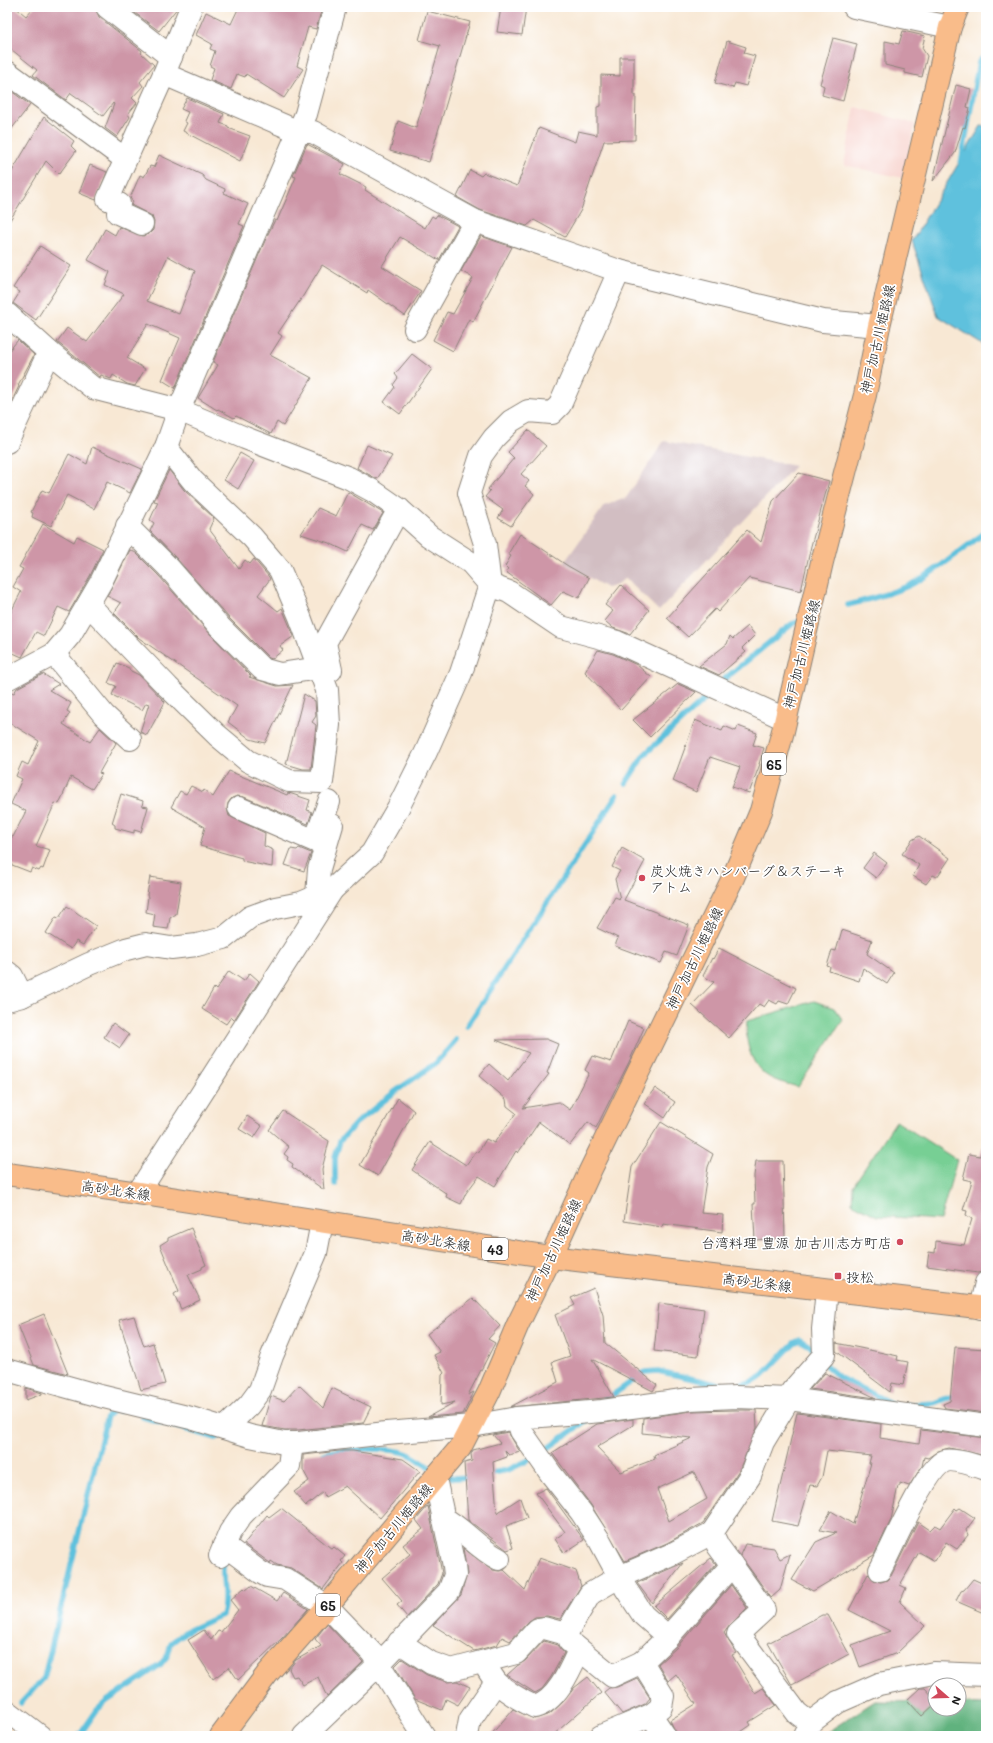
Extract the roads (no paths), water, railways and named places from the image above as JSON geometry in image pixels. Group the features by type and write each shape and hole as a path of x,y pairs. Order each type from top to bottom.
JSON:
{"main road":[{"name":"神戸加古川姫路線","path":"221,1736 268,1673 327,1606 460,1448 472,1426 590,1171 732,880 761,811 785,719 813,607 822,562 865,395 879,326 950,27 958,7"},
{"name":"高砂北条線","path":"7,1174 138,1192 551,1257 983,1308"}],"street":[{"path":"107,7 167,65 298,132 314,132 474,221 619,271 823,321 879,326"},
{"path":"142,224 118,213 120,204 108,199 191,7"},
{"path":"7,679 54,654 70,635 89,605 166,447 179,410 306,114 335,7"},
{"path":"854,7 950,27"},
{"path":"7,72 125,159"},
{"path":"415,329 474,221"},
{"path":"7,972 12,976 15,998 89,964 126,949 146,944 171,948 197,945 224,938 250,917 275,908 301,903 324,893 372,853 398,808 426,752 461,673 490,585 485,544 469,493 481,456 494,438 511,421 528,411 552,413 560,406 619,271"},
{"path":"7,314 48,352 93,388 179,410 245,438 349,478 373,491 399,509 429,536 471,563 490,585 509,592 561,627 617,642 785,719"},
{"path":"7,442 48,352"},
{"path":"166,447 193,482 252,537 280,570 327,690 329,725 326,792 315,841 239,808"},
{"path":"327,690 332,674 325,643 399,509"},
{"path":"127,526 168,567 220,626 262,669 280,674 319,668"},
{"path":"89,605 179,698 217,735 248,761 289,781 326,792"},
{"path":"54,654 104,715 130,739"},
{"path":"138,1192 324,893 319,868 334,819 326,792"},
{"path":"232,1430 260,1390 272,1356 316,1254 322,1222"},
{"path":"983,1308 986,1283"},
{"path":"482,1662 496,1682 507,1692 535,1707 543,1705 567,1678 572,1642 590,1594 619,1577 672,1554 712,1533 750,1476 763,1442 789,1399 792,1391 824,1355 823,1329 827,1290"},
{"path":"7,1370 100,1396 191,1418 268,1440 292,1443 472,1426 517,1418 593,1411 690,1399 736,1397 789,1399 986,1426"},
{"path":"517,1418 521,1431 581,1512 600,1541 619,1577 643,1615 668,1637"},
{"path":"292,1443 289,1466 241,1516 226,1550 267,1576 285,1580 327,1606 372,1653 424,1736"},
{"path":"880,1570 918,1494 936,1467 945,1461 956,1461 986,1469"},
{"path":"304,1736 379,1664 443,1597 452,1584 455,1575 454,1566 443,1518 439,1474"},
{"path":"443,1518 456,1525 492,1555 499,1559"},
{"path":"712,1533 718,1546 764,1610 738,1634 797,1713 807,1729 838,1702 879,1684 934,1673 986,1675"},
{"path":"399,1642 431,1663 451,1670 516,1653 538,1629 544,1628 572,1642 612,1676 642,1662 668,1637 732,1565"},
{"path":"601,1736 651,1715 661,1707 663,1696 642,1662"},
{"path":"467,1736 470,1720 496,1682"},
{"path":"7,1711 40,1736"},
{"path":"651,1715 665,1736"}],"water":[{"path":"981,126 986,126 986,346 938,316 912,241"}],"waterway":[{"path":"961,164 979,62 986,55"},
{"path":"848,605 904,588 912,584 941,566 986,532"},
{"path":"722,681 792,624 800,621"},
{"path":"626,783 644,755 706,698"},
{"path":"467,1026 617,795"},
{"path":"335,1184 335,1158 340,1141 356,1123 396,1091 436,1063 456,1040"},
{"path":"600,1404 645,1372 658,1371 716,1384 736,1386 751,1382 763,1375 794,1343 800,1340 810,1346 817,1354"},
{"path":"823,1363 840,1378 892,1404"},
{"path":"906,1405 934,1403 958,1394"},
{"path":"21,1703 44,1678 107,1416 115,1409 119,1411"},
{"path":"143,1417 216,1438 222,1435"},
{"path":"541,1453 587,1420"},
{"path":"323,1454 341,1450 390,1450 408,1454 435,1470"},
{"path":"487,1474 508,1470 533,1458"},
{"path":"444,1474 453,1478 471,1477"},
{"path":"79,1736 97,1710 107,1701 160,1665 168,1655 171,1643 185,1632 222,1615 224,1608 224,1560"}],"place":[{"name":"炭火焼きハンバーグ＆ステーキ アトム","path":"642,878"},
{"name":"台湾料理 豊源 加古川志方町店","path":"900,1242"},
{"name":"投松","path":"838,1276"}]}
